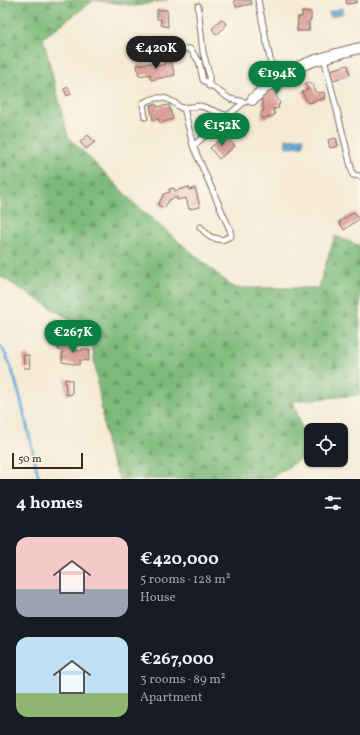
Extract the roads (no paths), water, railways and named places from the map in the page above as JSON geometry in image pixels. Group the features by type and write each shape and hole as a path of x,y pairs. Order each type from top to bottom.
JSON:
{"street":[{"path":"248,101 265,86 304,63 360,48"}],"lane":[{"path":"258,0 271,64 278,78"},
{"path":"198,6 203,52 210,74 210,86"},
{"path":"168,48 190,49 199,61 203,80 230,99 248,101"},
{"path":"324,58 353,175 360,176"},
{"path":"145,118 143,103 154,98 171,99 181,108 201,106 228,116"},
{"path":"193,146 248,101"},
{"path":"184,108 193,146 230,230 231,236 222,240 210,237 200,227"}],"water":[{"path":"342,8 343,13 330,17 329,12"},
{"path":"303,138 303,146 286,147 286,139"}],"waterway":[{"path":"0,346 6,355 18,388 39,479"}]}
